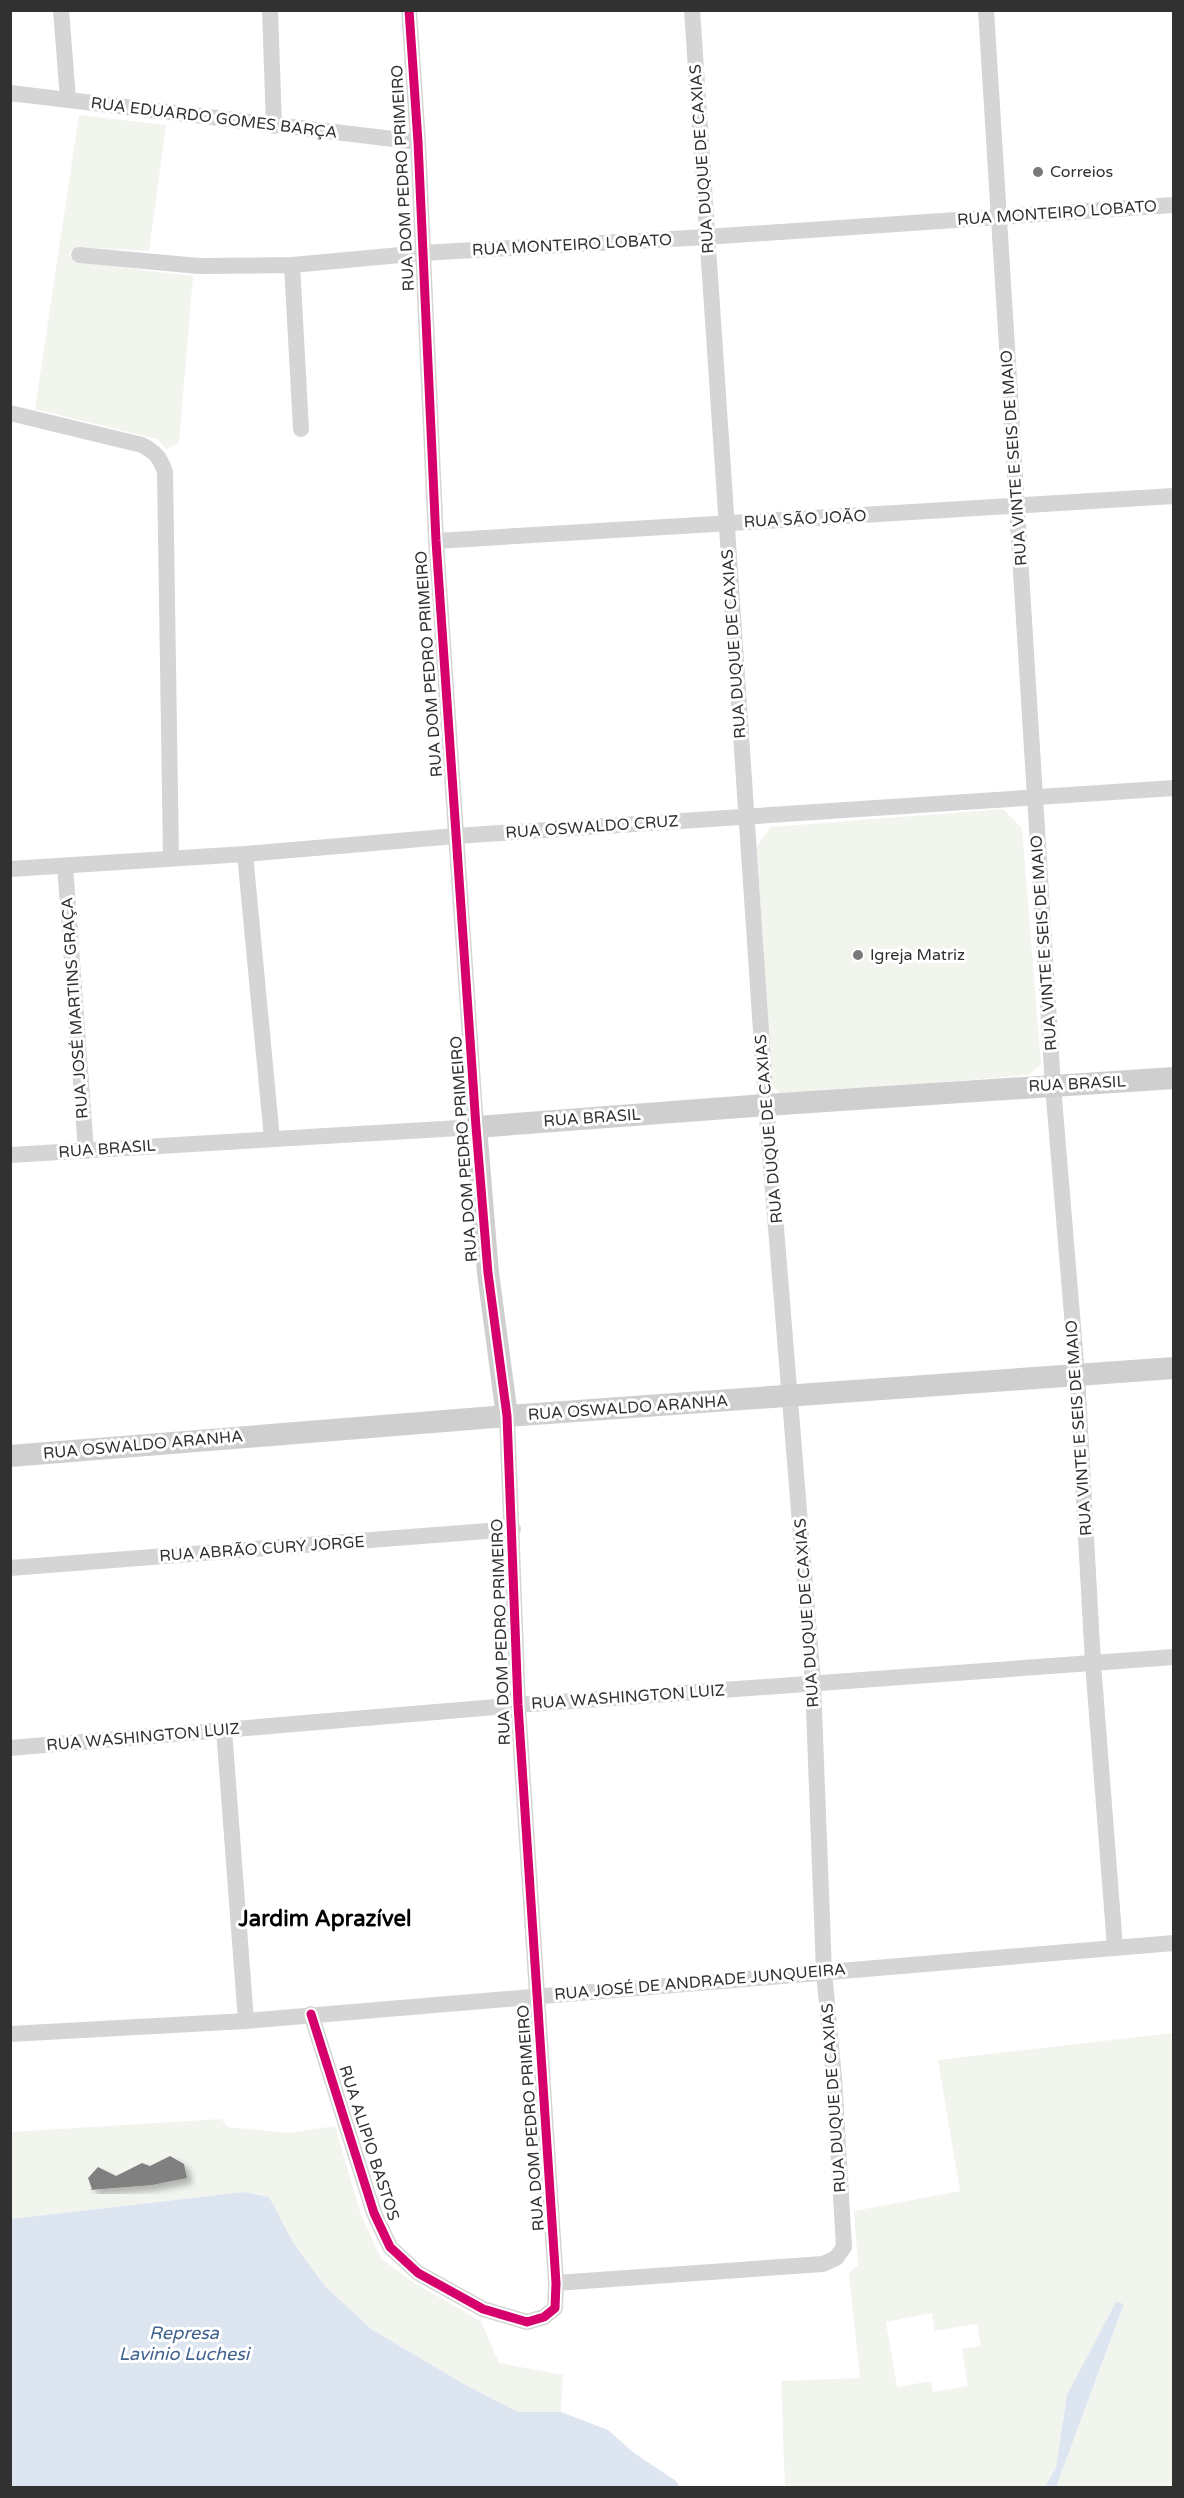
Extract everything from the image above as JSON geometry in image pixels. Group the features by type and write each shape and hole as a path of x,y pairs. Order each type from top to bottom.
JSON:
{"street":[{"path":"61,10 68,99"},
{"path":"270,10 274,126"},
{"name":"RUA DOM PEDRO PRIMEIRO","path":"409,10 418,142 436,541 476,1127 488,1273 507,1416 518,1706 556,2283"},
{"name":"RUA DUQUE DE CAXIAS","path":"556,2283 823,2264 836,2258 844,2247 834,2078 824,1972 813,1683 766,1105 692,10"},
{"name":"RUA VINTE E SEIS DE MAIO","path":"986,10 1053,1086 1077,1375 1093,1663 1115,1947"},
{"name":"RUA EDUARDO GOMES BARÇA","path":"10,93 418,142"},
{"name":"RUA MONTEIRO LOBATO","path":"79,255 199,267 292,265 422,253 706,237 1173,205"},
{"path":"292,265 301,429"},
{"path":"10,413 142,445 161,459 165,472 171,858"},
{"name":"RUA SÃO JOÃO","path":"436,541 1173,496"},
{"name":"RUA OSWALDO CRUZ","path":"10,869 244,854 456,836 1173,788"},
{"path":"244,854 272,1138"},
{"name":"RUA JOSÉ MARTINS GRAÇA","path":"64,866 86,1151"},
{"name":"RUA BRASIL","path":"10,1155 476,1127 1173,1078"},
{"name":"RUA OSWALDO ARANHA","path":"10,1456 507,1416 1173,1368"},
{"name":"RUA ABRÃO CURY JORGE","path":"10,1568 513,1529"},
{"name":"RUA WASHINGTON LUIZ","path":"10,1748 518,1706 1173,1657"},
{"path":"224,1730 246,2021"},
{"name":"RUA JOSÉ DE ANDRADE JUNQUEIRA","path":"10,2034 246,2021 1173,1943"},
{"name":"RUA ALIPIO BASTOS","path":"311,2014 374,2212 390,2247 418,2273 483,2309 507,2318 528,2322 543,2317 555,2308 556,2283"}],"shaded area":[{"path":"79,115 166,125 149,251 79,247 71,250 69,256 74,262 193,276 179,443 166,449 157,439 35,409"},
{"path":"1003,809 1022,828 1041,1064 1029,1075 782,1095 771,1084 757,846 771,827"},
{"path":"1173,2033 1173,2487 1056,2487 1124,2305 1067,2395 1056,2467 1045,2487 785,2487 781,2381 860,2378 849,2273 858,2265 854,2211 960,2191 938,2060","holes":["932,2313 935,2331 977,2324 981,2346 962,2349 968,2386 933,2392 931,2381 897,2387 886,2322"]},
{"path":"221,2119 228,2127 289,2133 335,2126 361,2215 381,2258 416,2284 481,2321 499,2363 563,2375 561,2412 518,2412 462,2383 371,2329 325,2286 294,2244 268,2197 244,2192 11,2219 11,2132","holes":["170,2156 184,2164 186,2178 163,2183 159,2162"]}],"water":[{"name":"Represa Lavinio Luchesi","path":"244,2192 269,2197 294,2244 325,2286 371,2329 462,2383 518,2412 561,2412 608,2430 634,2453 676,2481 680,2487 11,2487 11,2219"},
{"path":"1116,2302 1124,2304 1056,2487 1045,2487 1056,2467 1067,2395"}],"building":[{"path":"170,2156 184,2164 187,2178 152,2185 90,2190 92,2189 88,2178 98,2167 116,2176 142,2163 150,2166"}],"cycle path":[{"path":"311,2014 374,2213 390,2247 418,2273 483,2309 527,2322 544,2317 555,2308 556,2283 518,1705 507,1416 488,1273 476,1127 436,541 418,142 409,10"}],"place":[{"name":"Correios","path":"1038,172"},
{"name":"Igreja Matriz","path":"858,955"}],"district":[{"name":"Jardim Aprazível","path":"325,1919"}]}
